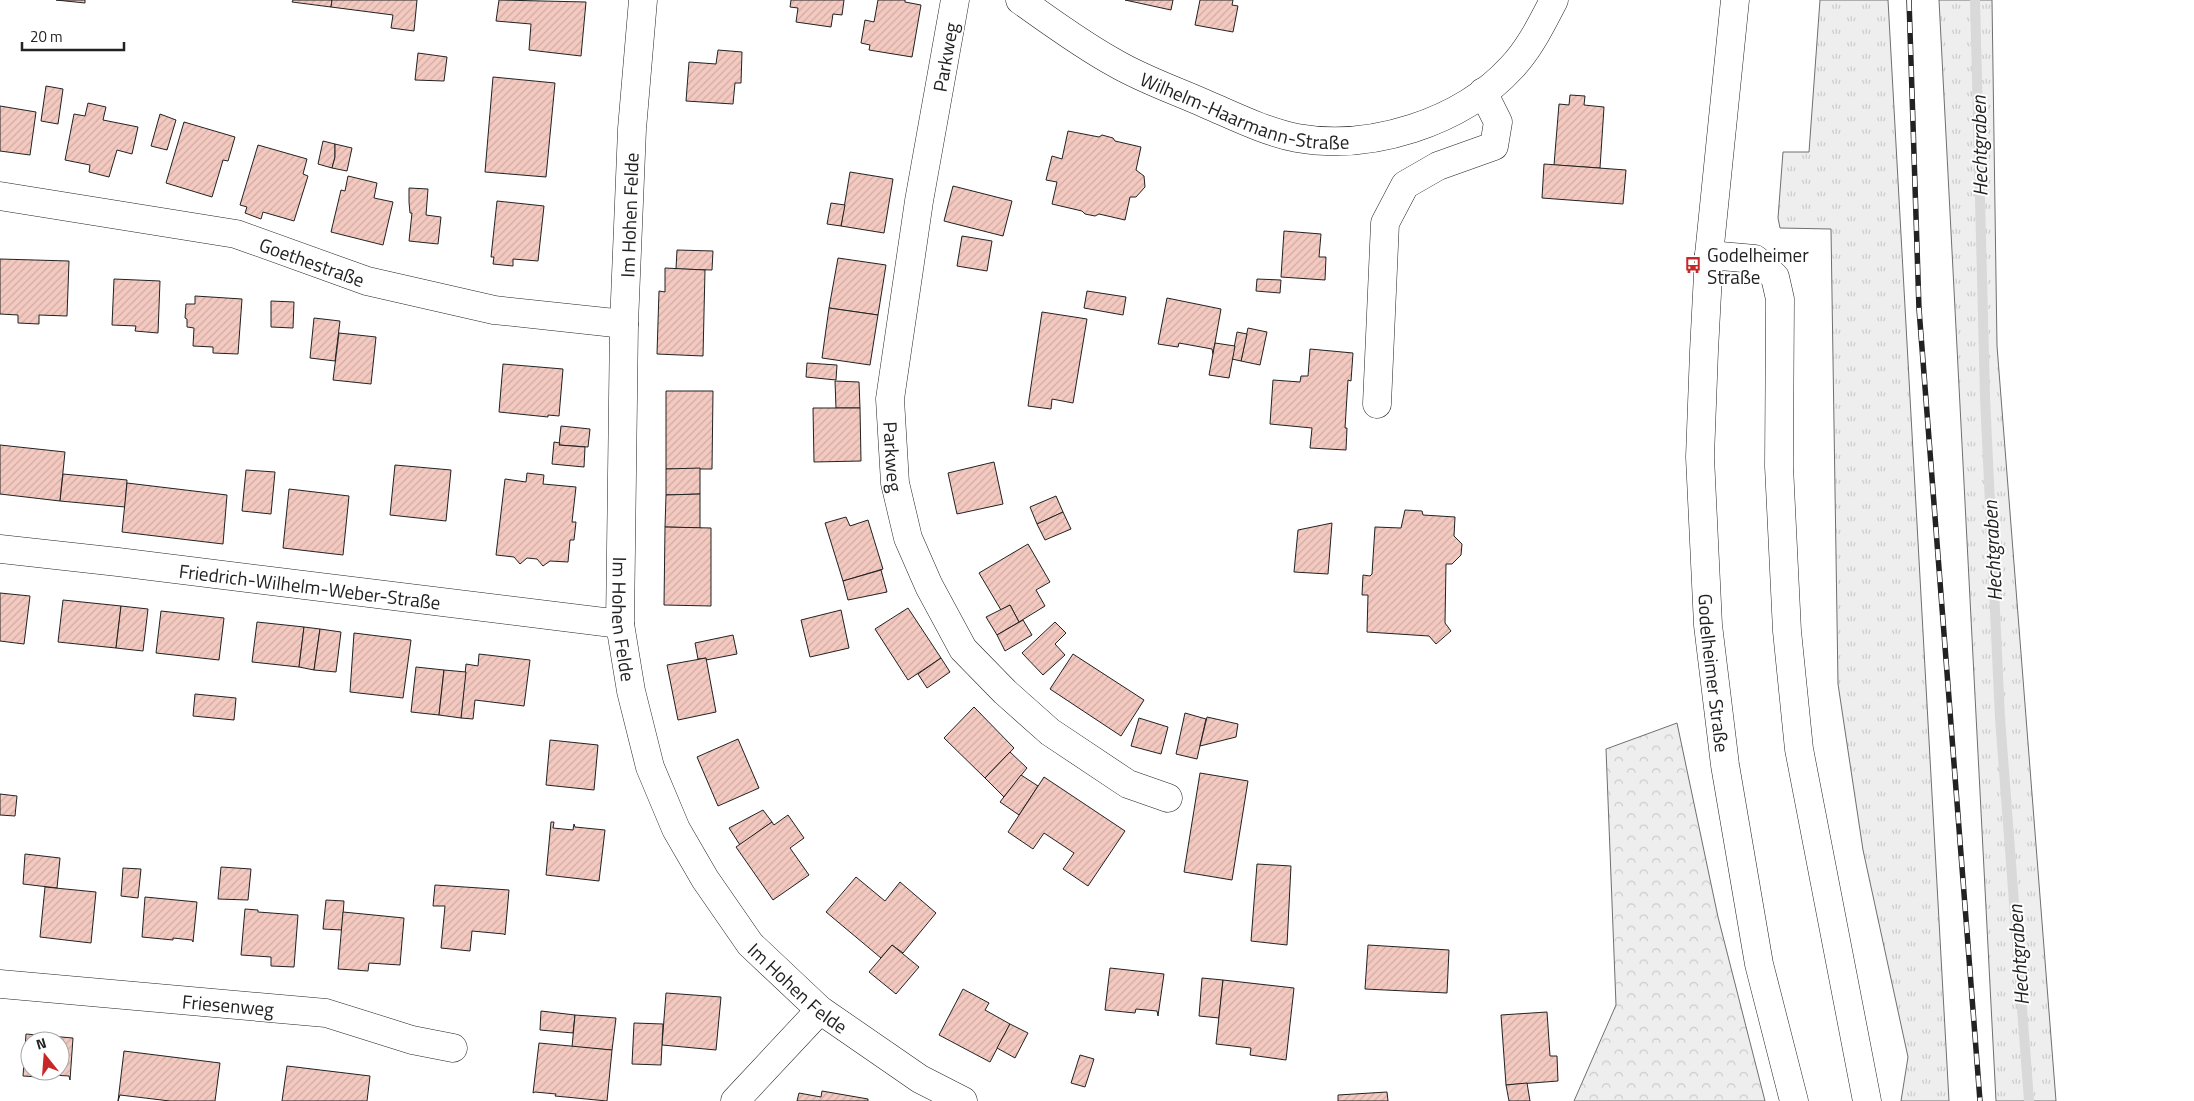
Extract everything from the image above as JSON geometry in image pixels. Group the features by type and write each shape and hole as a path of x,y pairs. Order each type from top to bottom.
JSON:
{"street":[{"name":"Im Hohen Felde","path":"643,0 632,129 624,324 620,624 631,691 650,767 676,829 705,878 750,944 820,1010 920,1078 963,1101"},
{"name":"Parkweg","path":"955,0 919,201 890,399 895,483 908,538 929,586 964,649 1005,692 1050,732 1128,784 1168,798"},
{"name":"Wilhelm-Haarmann-Straße","path":"1020,0 1116,64 1245,121 1296,138 1335,142 1387,137 1441,118 1483,92 1512,67 1536,34 1554,0"},
{"name":"Godelheimer Straße","path":"1735,0 1709,255 1700,457 1708,625 1725,765 1759,964 1794,1101"},
{"path":"1377,404 1385,223 1405,185 1438,166 1494,146 1498,122 1483,92"},
{"name":"Goethestraße","path":"0,196 236,234 367,281 494,310 624,324"},
{"path":"1709,255 1755,259 1775,277 1780,299 1779,466 1788,640 1800,748 1867,1101"},
{"name":"Friedrich-Wilhelm-Weber-Straße","path":"0,550 118,562 620,624"},
{"name":"Friesenweg","path":"0,984 326,1014 412,1040 453,1048"},
{"path":"735,1101 820,1010"}],"green space":[{"path":"1820,0 1888,0 1949,1101 1901,1101 1908,1057 1863,850 1838,684 1831,229 1780,228 1778,218 1783,152 1809,152"},
{"path":"1939,0 1992,0 1997,346 2056,1101 1996,1101"},
{"path":"1677,723 1718,917 1765,1101 1574,1101 1616,1005 1606,749"}],"building":[{"path":"56,0 85,0 85,3"},
{"path":"293,0 332,0 331,7 292,2"},
{"path":"332,0 417,0 414,31 391,28 393,15 331,7"},
{"path":"499,0 586,2 581,56 529,50 531,24 496,21"},
{"path":"791,0 844,0 842,15 833,14 831,27 796,22 798,8 790,7"},
{"path":"878,0 905,0 905,2 921,5 912,57 869,50 870,45 861,43 865,20 874,22"},
{"path":"1125,0 1173,0 1171,10"},
{"path":"1200,0 1233,0 1232,5 1238,6 1233,32 1195,25"},
{"path":"718,50 742,52 741,83 735,83 733,104 686,101 689,62 716,64"},
{"path":"418,53 447,57 444,81 415,80"},
{"path":"493,77 555,83 546,177 485,172"},
{"path":"46,86 63,89 58,124 41,121"},
{"path":"1570,95 1585,96 1584,105 1604,107 1600,168 1554,165 1559,104 1569,105"},
{"path":"88,103 106,107 103,120 138,127 132,154 117,150 109,177 89,172 90,165 65,160 74,114 85,116"},
{"path":"0,106 36,112 30,155 0,151"},
{"path":"160,114 176,120 167,150 151,146"},
{"path":"184,122 235,137 228,161 223,160 212,197 166,183"},
{"path":"1068,131 1099,137 1102,135 1113,138 1115,141 1141,147 1136,170 1144,176 1145,187 1136,197 1130,197 1125,220 1099,214 1095,216 1085,214 1082,211 1052,204 1057,182 1046,180 1052,156 1062,159"},
{"path":"323,141 335,144 335,157 332,168 318,164"},
{"path":"335,144 352,148 347,171 332,168 335,157"},
{"path":"258,145 307,159 303,174 308,176 294,221 263,212 261,219 245,213 247,207 240,205"},
{"path":"1544,164 1626,170 1623,204 1542,198"},
{"path":"850,172 893,179 884,233 841,226"},
{"path":"348,176 377,183 374,198 393,202 383,245 331,232 341,190 345,191"},
{"path":"953,186 1012,201 1003,236 944,221"},
{"path":"409,188 428,189 426,215 441,217 438,244 409,241 412,213 410,213"},
{"path":"497,201 544,206 538,261 513,259 513,266 493,264 494,257 491,257"},
{"path":"831,203 845,205 841,226 827,224"},
{"path":"1284,231 1321,234 1319,257 1326,257 1325,280 1281,277"},
{"path":"962,236 992,241 987,271 957,266"},
{"path":"677,250 713,251 712,270 676,269"},
{"path":"838,258 886,265 878,315 829,308"},
{"path":"0,259 69,261 67,316 39,315 39,324 18,323 18,315 0,314"},
{"path":"665,268 705,270 703,356 657,354 659,291 665,292"},
{"path":"114,279 160,281 158,333 135,331 136,326 112,325"},
{"path":"1257,279 1281,280 1280,293 1256,291"},
{"path":"1087,291 1126,297 1123,315 1084,308"},
{"path":"195,296 242,299 238,354 213,353 213,347 193,346 194,328 187,327 187,319 185,318 186,304 195,304"},
{"path":"1167,298 1221,309 1213,354 1212,349 1179,343 1178,347 1158,344"},
{"path":"271,301 294,302 293,328 271,327"},
{"path":"829,308 878,315 870,365 822,358"},
{"path":"1042,312 1087,319 1073,403 1052,399 1051,409 1028,406"},
{"path":"314,318 340,321 335,361 310,358"},
{"path":"1248,328 1267,332 1260,365 1241,361"},
{"path":"1237,332 1247,334 1241,361 1232,359"},
{"path":"339,333 376,337 371,384 333,380"},
{"path":"1215,343 1235,346 1229,378 1209,375"},
{"path":"1310,349 1353,353 1351,381 1348,380 1345,428 1347,428 1346,450 1310,448 1312,428 1270,424 1273,380 1300,382 1301,376 1308,376"},
{"path":"807,363 837,365 836,380 806,377"},
{"path":"503,364 563,369 559,416 548,415 548,417 499,412"},
{"path":"835,381 859,382 860,408 836,408"},
{"path":"666,391 713,391 712,469 666,469"},
{"path":"813,408 860,408 861,461 814,462"},
{"path":"561,426 590,429 588,447 559,445"},
{"path":"554,442 560,443 559,445 585,447 584,467 552,464"},
{"path":"0,445 65,452 60,501 0,494"},
{"path":"994,462 1003,504 957,514 948,473"},
{"path":"395,465 451,470 446,521 390,515"},
{"path":"700,468 700,494 666,495 666,469"},
{"path":"246,470 275,472 271,514 242,511"},
{"path":"527,473 544,475 543,484 576,487 572,522 576,522 574,540 570,540 568,562 550,561 543,566 537,559 527,558 520,564 514,557 496,555 505,479 526,482"},
{"path":"63,474 127,480 125,507 60,501"},
{"path":"127,483 227,495 223,544 122,532"},
{"path":"289,489 349,496 343,555 283,548"},
{"path":"700,494 700,528 665,527 666,495"},
{"path":"1056,496 1063,512 1037,524 1030,507"},
{"path":"1405,510 1422,511 1423,515 1455,517 1454,536 1462,544 1461,555 1452,564 1446,564 1445,623 1451,631 1436,644 1429,636 1367,632 1368,595 1362,595 1363,575 1370,576 1372,574 1375,527 1401,528"},
{"path":"1063,512 1071,529 1045,540 1037,524"},
{"path":"846,517 850,526 868,520 883,569 843,581 825,523"},
{"path":"1332,523 1328,574 1294,572 1298,530"},
{"path":"665,527 711,528 711,606 664,605"},
{"path":"1028,544 1050,582 1036,590 1045,606 1019,622 1010,605 1001,610 979,573"},
{"path":"881,570 887,592 848,600 843,581"},
{"path":"0,593 30,596 24,644 0,641"},
{"path":"63,600 121,606 116,648 58,642"},
{"path":"1010,605 1019,622 997,635 986,617"},
{"path":"121,606 148,609 143,651 116,648"},
{"path":"908,608 941,658 908,680 875,629"},
{"path":"841,610 849,648 810,657 801,620"},
{"path":"161,611 224,618 219,660 156,653"},
{"path":"1023,620 1032,635 1005,651 997,635"},
{"path":"257,622 304,627 299,667 252,662"},
{"path":"1055,622 1066,633 1055,644 1065,655 1043,675 1022,653"},
{"path":"304,627 320,629 314,670 299,667"},
{"path":"320,629 341,632 336,672 314,670"},
{"path":"354,633 411,640 403,698 350,692"},
{"path":"733,635 737,654 706,660 706,658 698,659 695,643"},
{"path":"479,654 530,660 524,706 475,700 473,719 461,718 466,664 478,666"},
{"path":"1073,654 1144,700 1121,736 1050,689"},
{"path":"706,658 716,712 678,720 667,665"},
{"path":"941,658 950,672 927,688 918,674"},
{"path":"416,667 444,670 439,715 411,712"},
{"path":"444,670 466,672 461,718 439,715"},
{"path":"195,694 236,698 234,720 193,716"},
{"path":"974,707 1014,748 985,778 944,738"},
{"path":"1185,713 1206,719 1197,759 1176,754"},
{"path":"1207,717 1238,724 1236,737 1200,746"},
{"path":"1139,718 1168,727 1161,754 1131,746"},
{"path":"738,739 759,788 718,806 697,757"},
{"path":"550,740 598,745 594,790 546,785"},
{"path":"1010,752 1027,768 1004,797 985,778"},
{"path":"1200,773 1248,781 1232,880 1184,872"},
{"path":"1021,775 1038,786 1019,815 1000,802"},
{"path":"1044,777 1125,831 1088,886 1063,869 1074,853 1044,833 1033,849 1008,832"},
{"path":"0,794 17,796 15,816 0,815"},
{"path":"763,810 772,822 740,845 729,828"},
{"path":"788,815 804,838 790,848 809,875 773,900 736,847 772,822 774,825"},
{"path":"551,822 554,822 553,828 573,830 574,824 575,827 605,830 599,881 546,875"},
{"path":"25,854 60,858 57,888 23,884"},
{"path":"1257,864 1291,866 1287,945 1251,941"},
{"path":"221,867 251,869 248,900 218,899"},
{"path":"123,868 141,869 138,898 121,896"},
{"path":"856,877 885,901 900,882 936,913 903,953 892,945 881,958 826,912"},
{"path":"435,885 509,890 505,935 472,931 470,951 441,948 445,906 433,906"},
{"path":"45,887 96,892 91,943 40,937"},
{"path":"145,897 197,902 193,942 192,940 173,938 173,940 142,937"},
{"path":"326,900 344,901 342,930 323,929"},
{"path":"245,909 258,910 258,912 298,915 294,967 271,966 271,957 241,955"},
{"path":"343,912 404,918 400,965 369,963 368,971 338,969"},
{"path":"892,945 919,967 896,994 869,972"},
{"path":"1368,945 1449,950 1447,993 1365,989"},
{"path":"1110,968 1164,974 1158,1016 1157,1011 1136,1009 1135,1013 1105,1010"},
{"path":"1202,978 1223,980 1219,1018 1199,1016"},
{"path":"1223,980 1294,988 1286,1060 1250,1055 1251,1048 1216,1044"},
{"path":"963,989 989,1003 985,1010 1010,1024 990,1062 939,1035"},
{"path":"666,993 721,997 716,1050 662,1045"},
{"path":"541,1011 575,1015 573,1033 540,1030"},
{"path":"1547,1012 1550,1056 1557,1056 1558,1081 1506,1085 1501,1015"},
{"path":"575,1015 616,1018 612,1050 572,1047"},
{"path":"634,1023 663,1024 661,1065 632,1064"},
{"path":"1010,1024 1028,1033 1015,1058 997,1048"},
{"path":"70,1038 73,1038 70,1080"},
{"path":"539,1043 612,1050 607,1101 533,1093"},
{"path":"124,1051 220,1063 215,1101 170,1101 120,1095 118,1101"},
{"path":"1080,1055 1094,1059 1085,1087 1071,1083"},
{"path":"287,1066 370,1076 367,1101 282,1101"},
{"path":"1527,1083 1530,1101 1509,1101 1506,1085"},
{"path":"822,1091 868,1099 868,1101 797,1101 799,1093 821,1097"},
{"path":"1387,1092 1388,1101 1338,1101 1338,1095"}],"waterway":[{"name":"Hechtgraben","path":"1975,0 1985,397 2000,718 2029,1101"}],"railway":[{"path":"1909,0 1919,309 1980,1101"}],"place":[{"name":"Godelheimer Straße","path":"1693,265"}]}
